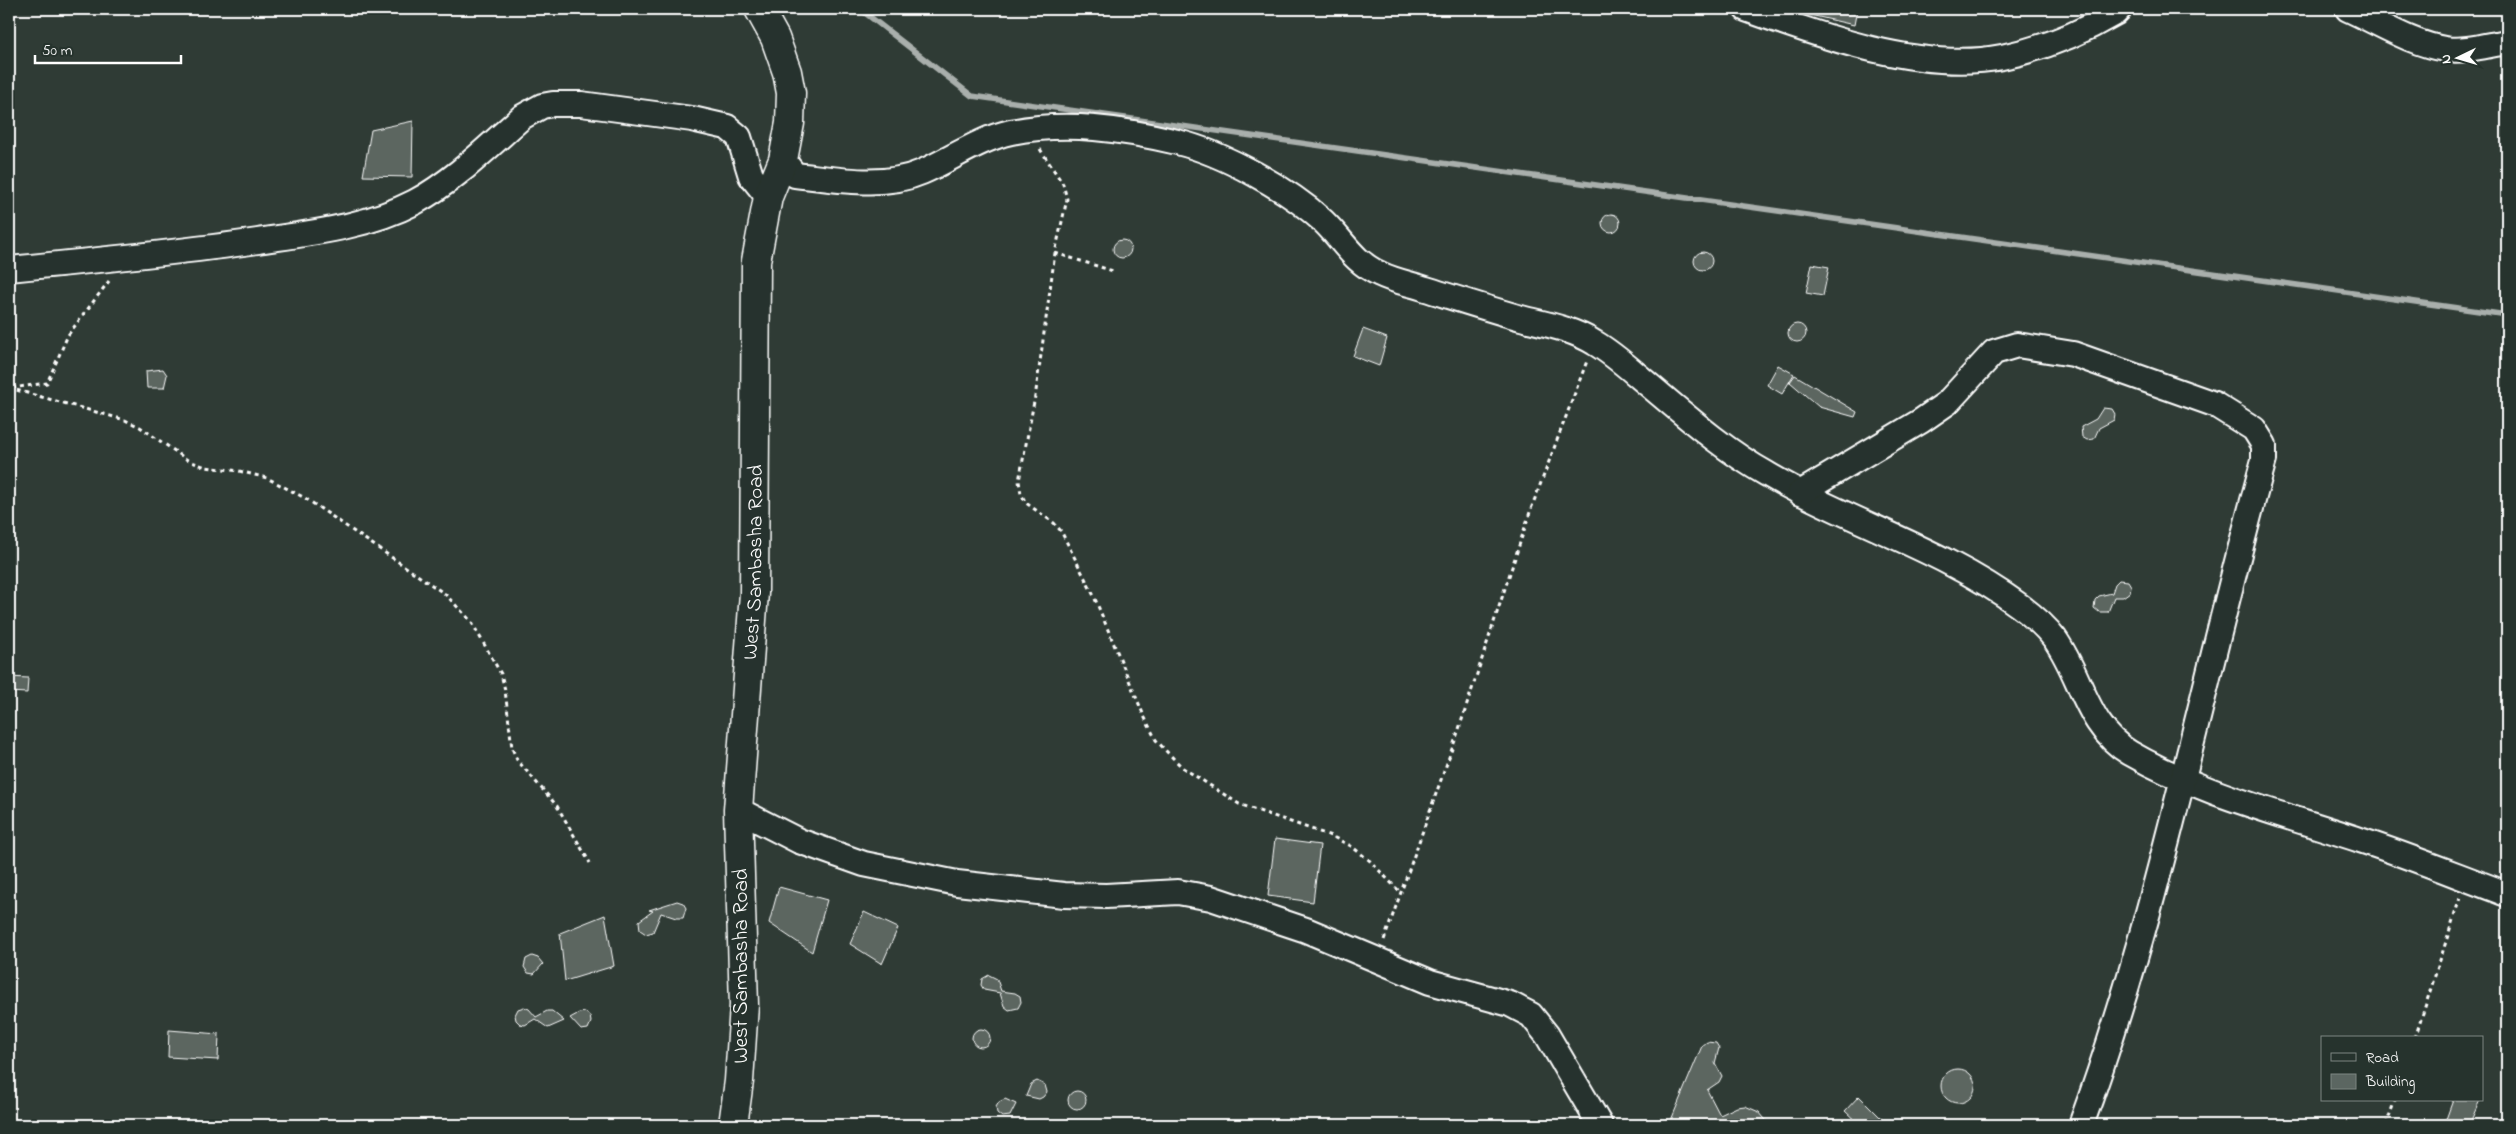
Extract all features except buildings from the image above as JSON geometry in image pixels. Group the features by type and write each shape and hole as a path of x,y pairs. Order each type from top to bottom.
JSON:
{"street":[{"name":"West Sambasha Road","path":"734,1125 740,1081 744,1005 738,810 754,593 756,261 768,197 782,160 790,123 791,93 788,72 775,38 760,9"},
{"path":"1758,11 1834,39 1891,53 1951,61 2010,55 2082,32 2119,9"},
{"path":"2348,9 2425,44 2447,49 2470,49 2507,42"},
{"path":"9,270 200,249 339,228 394,212 417,201 452,176 533,110 553,104 581,104 692,119 727,127 739,137 751,176 768,197"},
{"path":"782,160 795,175 876,181 916,175 981,142 1007,133 1026,130 1087,127 1107,128 1160,138 1200,150 1230,162 1288,194 1320,219 1356,260 1379,274 1503,313 1566,330 1594,342 1732,452 1800,493 1936,558 2021,607 2058,642 2093,715 2107,734 2129,752 2185,779 2285,818 2358,839 2507,894"},
{"path":"1800,493 1921,421 1947,403 1986,359 2007,347 2028,346 2047,349 2114,367 2214,404 2249,425 2262,441 2265,457 2232,576 2185,779 2154,893 2081,1125"},
{"path":"738,810 799,841 864,864 957,882 1064,895 1106,896 1178,892 1211,898 1306,930 1430,982 1510,1004 1530,1015 1547,1034 1600,1125"}],"path":[{"path":"1026,130 1063,184 1066,192 1055,253 1036,391 1019,477 1023,501 1054,523 1061,531 1093,594 1144,716 1156,740 1168,753 1183,768 1239,804 1331,836 1351,846 1369,860 1401,893"},
{"path":"1055,253 1113,271"},
{"path":"9,388 47,383 68,335 80,316 106,286 115,258"},
{"path":"1378,960 1458,732 1531,509 1594,342"},
{"path":"9,388 125,420 140,427 189,462 267,478 305,498 445,594 471,620 501,674 505,690 512,748 517,760 557,806 590,863"},
{"path":"2416,1036 2466,879"},
{"path":"2386,1125 2393,1102"}],"waterway":[{"path":"860,9 972,96 2507,315"}]}
